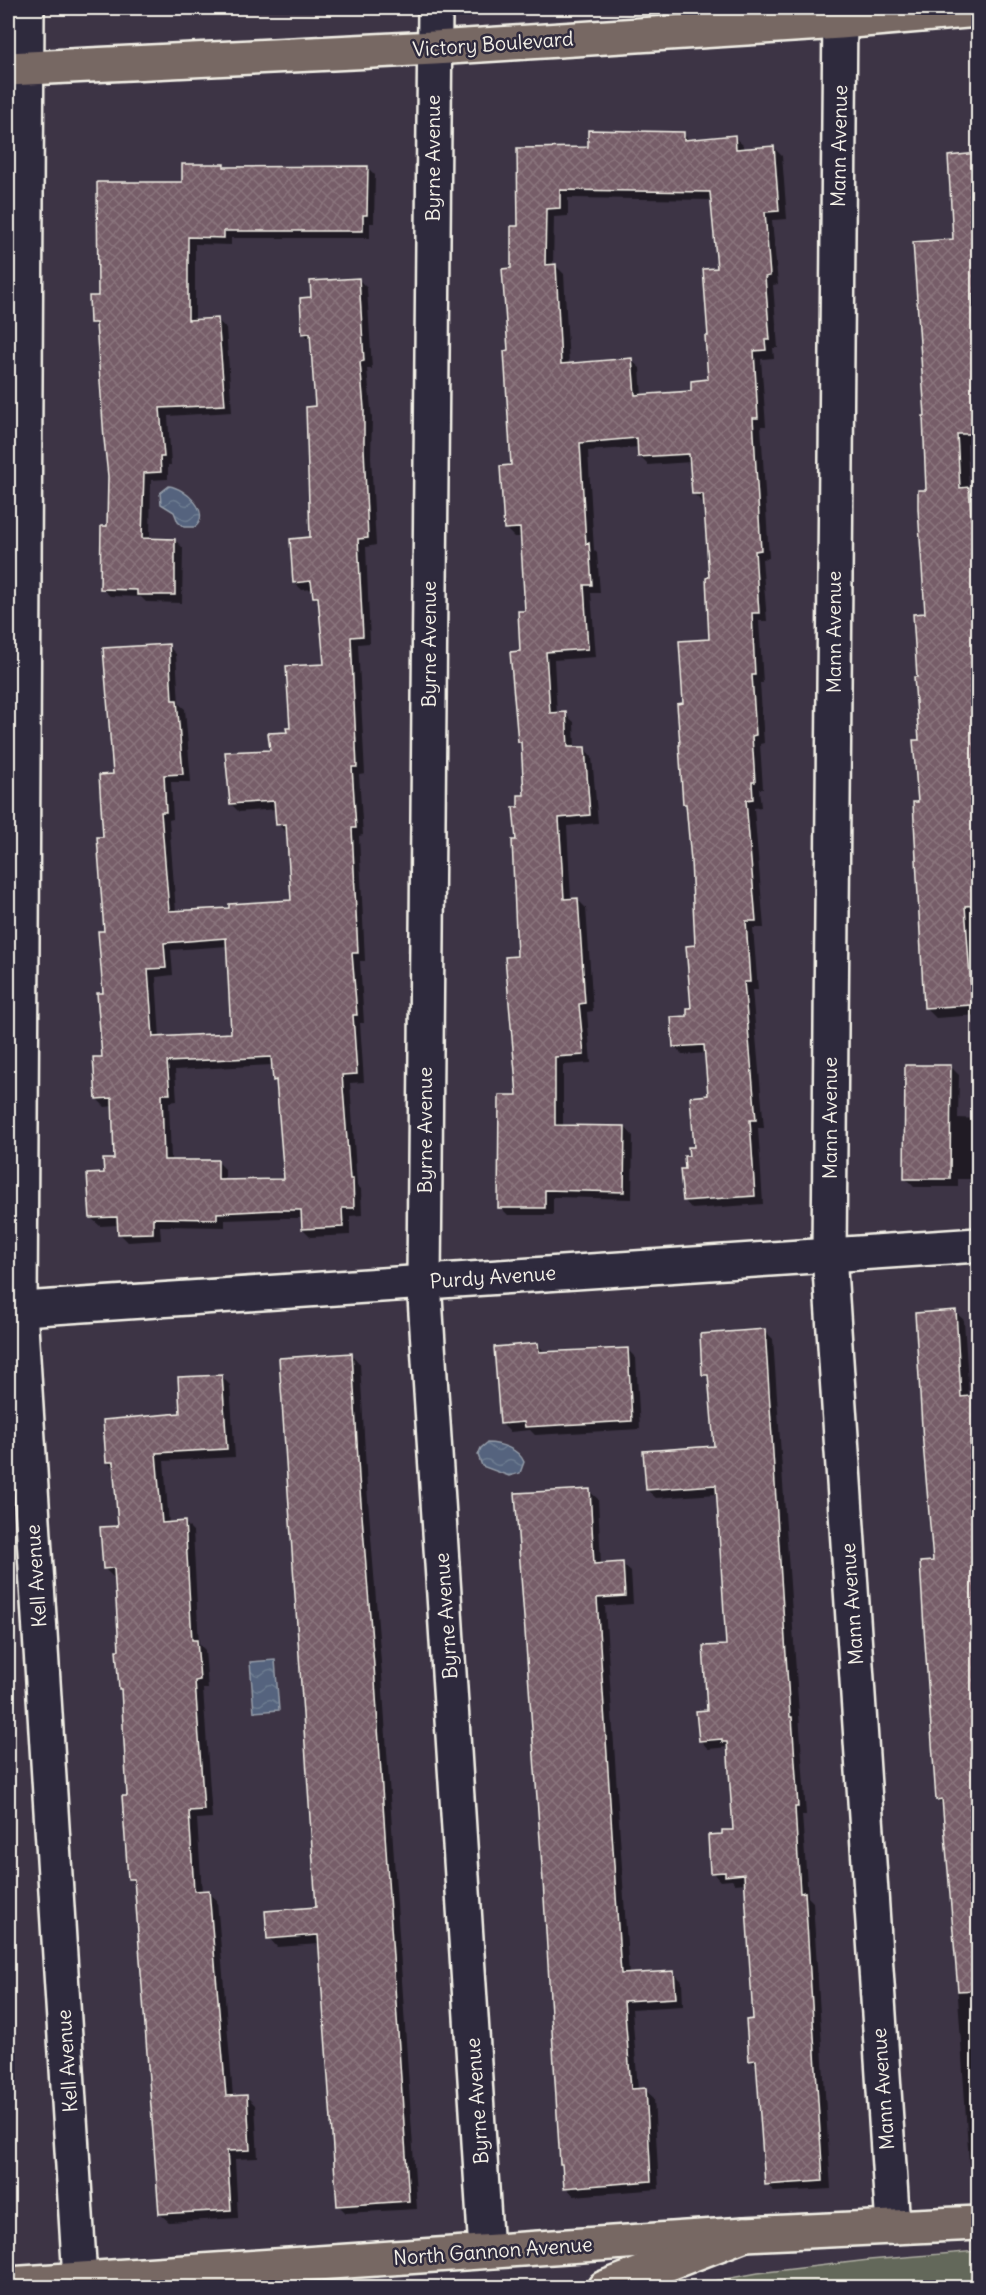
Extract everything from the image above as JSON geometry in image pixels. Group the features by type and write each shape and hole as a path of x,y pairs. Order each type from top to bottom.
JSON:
{"main road":[{"name":"Victory Boulevard","path":"17,69 434,48 840,15 978,10"},
{"name":"North Gannon Avenue","path":"8,2284 746,2234 978,2223"},
{"path":"603,2288 746,2234"}],"street":[{"name":"Kell Avenue","path":"27,8 17,69 14,1310 80,2279"},
{"name":"Byrne Avenue","path":"435,8 424,1282 486,2251"},
{"name":"Mann Avenue","path":"840,15 829,1254 893,2227"},
{"name":"Purdy Avenue","path":"14,1310 978,1245"}],"green space":[{"path":"978,2251 978,2287 682,2287 758,2273 869,2260"}],"water":[{"path":"169,486 189,496 198,508 200,515 195,527 184,527 178,522 174,512 161,504 160,493"},
{"path":"487,1443 514,1450 522,1457 524,1462 520,1473 509,1476 482,1466 478,1455"},
{"path":"275,1660 279,1710 254,1712 250,1662"}],"building":[{"path":"588,130 684,132 684,140 735,135 736,149 774,146 779,211 765,212 770,276 765,277 770,340 765,340 766,350 754,351 758,418 753,418 761,550 755,551 759,613 752,613 755,675 752,675 756,735 752,736 755,782 752,782 753,799 746,800 756,921 746,921 750,982 744,982 756,1120 750,1120 755,1196 683,1201 680,1169 685,1169 684,1156 689,1156 688,1147 694,1147 690,1097 708,1095 704,1045 673,1047 671,1017 687,1016 687,1008 691,1008 686,946 695,945 691,861 686,804 683,804 679,745 677,704 683,703 679,641 709,639 706,578 709,577 703,494 692,494 689,454 638,457 637,438 580,443 586,544 589,543 592,585 584,585 588,649 546,652 550,713 566,712 568,747 585,747 590,815 559,818 564,899 578,898 585,1003 579,1004 584,1055 555,1057 555,1125 625,1126 624,1192 545,1190 545,1208 498,1208 499,1095 517,1095 505,957 517,956 512,840 516,840 513,807 518,807 518,795 524,795 521,742 518,742 510,652 520,651 518,611 525,611 520,528 504,529 500,466 511,465 504,351 508,350 502,269 511,268 511,226 518,226 517,148 588,147","holes":["560,190 710,192 717,268 703,269 708,336 705,336 708,379 691,381 691,391 635,395 632,358 561,364 556,264 545,265 546,209 560,208"]},
{"path":"978,153 978,293 972,294 978,378 975,378 977,434 957,434 960,488 969,487 974,557 978,557 978,905 965,906 972,1005 924,1008 913,802 918,802 913,740 919,740 914,677 917,677 913,614 925,613 918,490 926,490 923,416 925,416 913,242 953,239 948,156"},
{"path":"182,164 224,164 224,167 368,166 367,215 363,215 363,231 224,231 224,238 188,237 188,320 218,318 225,405 160,408 164,457 160,457 161,472 144,473 142,538 175,539 175,595 137,595 137,590 100,589 101,526 107,526 108,476 96,323 90,323 89,296 98,296 97,182 182,182"},
{"path":"359,278 364,361 360,362 364,408 368,538 358,539 363,636 351,637 357,767 352,767 356,828 352,828 358,953 352,953 357,1015 353,1015 357,1074 342,1075 354,1208 342,1208 343,1227 302,1229 301,1210 276,1210 217,1213 217,1219 153,1218 153,1233 118,1234 117,1217 90,1218 87,1174 104,1173 103,1159 114,1159 112,1098 96,1099 93,1057 102,1057 97,993 103,993 98,931 104,931 97,837 103,837 99,775 113,774 103,648 169,644 172,700 177,700 183,774 164,775 166,812 161,812 169,911 229,908 229,904 291,900 286,824 276,825 274,801 230,804 225,752 270,750 268,733 287,732 286,728 290,728 286,666 324,664 318,597 313,597 311,581 293,583 290,539 310,537 306,407 315,406 310,333 302,334 300,298 311,297 310,281","holes":["226,938 231,1033 153,1037 148,969 166,968 164,943","271,1057 273,1081 276,1080 284,1179 218,1180 218,1160 164,1160 162,1094 170,1094 167,1062"]},
{"path":"905,1065 951,1065 950,1179 904,1179"},
{"path":"956,1310 961,1397 978,1395 978,1439 970,1440 978,1552 978,1990 958,1991 942,1799 936,1800 924,1629 920,1562 933,1561 915,1313"},
{"path":"765,1329 798,1807 795,1807 800,1893 805,1892 823,2181 765,2185 756,2060 749,2061 746,2020 753,2019 744,1874 725,1876 725,1872 710,1873 708,1835 722,1834 722,1830 733,1830 727,1742 722,1742 722,1739 699,1741 696,1711 707,1710 703,1646 726,1645 716,1485 646,1490 643,1451 714,1446 708,1375 702,1375 700,1334"},
{"path":"538,1343 539,1352 628,1348 632,1421 525,1427 524,1422 500,1424 494,1347"},
{"path":"352,1353 409,2201 337,2206 318,1935 267,1939 265,1911 316,1907 279,1358"},
{"path":"222,1375 227,1449 156,1453 162,1523 185,1521 192,1640 197,1640 200,1680 195,1681 204,1810 189,1811 194,1891 209,1890 226,2096 247,2095 250,2150 227,2151 231,2210 159,2214 134,1879 128,1879 122,1796 127,1796 121,1689 119,1689 116,1650 119,1650 114,1568 103,1569 100,1527 118,1526 113,1462 106,1462 103,1420 180,1413 178,1377"},
{"path":"590,1489 594,1564 623,1562 625,1596 597,1598 621,1974 674,1971 676,1998 624,2001 631,2089 646,2088 651,2181 564,2188 562,2164 560,2164 543,1881 515,1493"}]}
